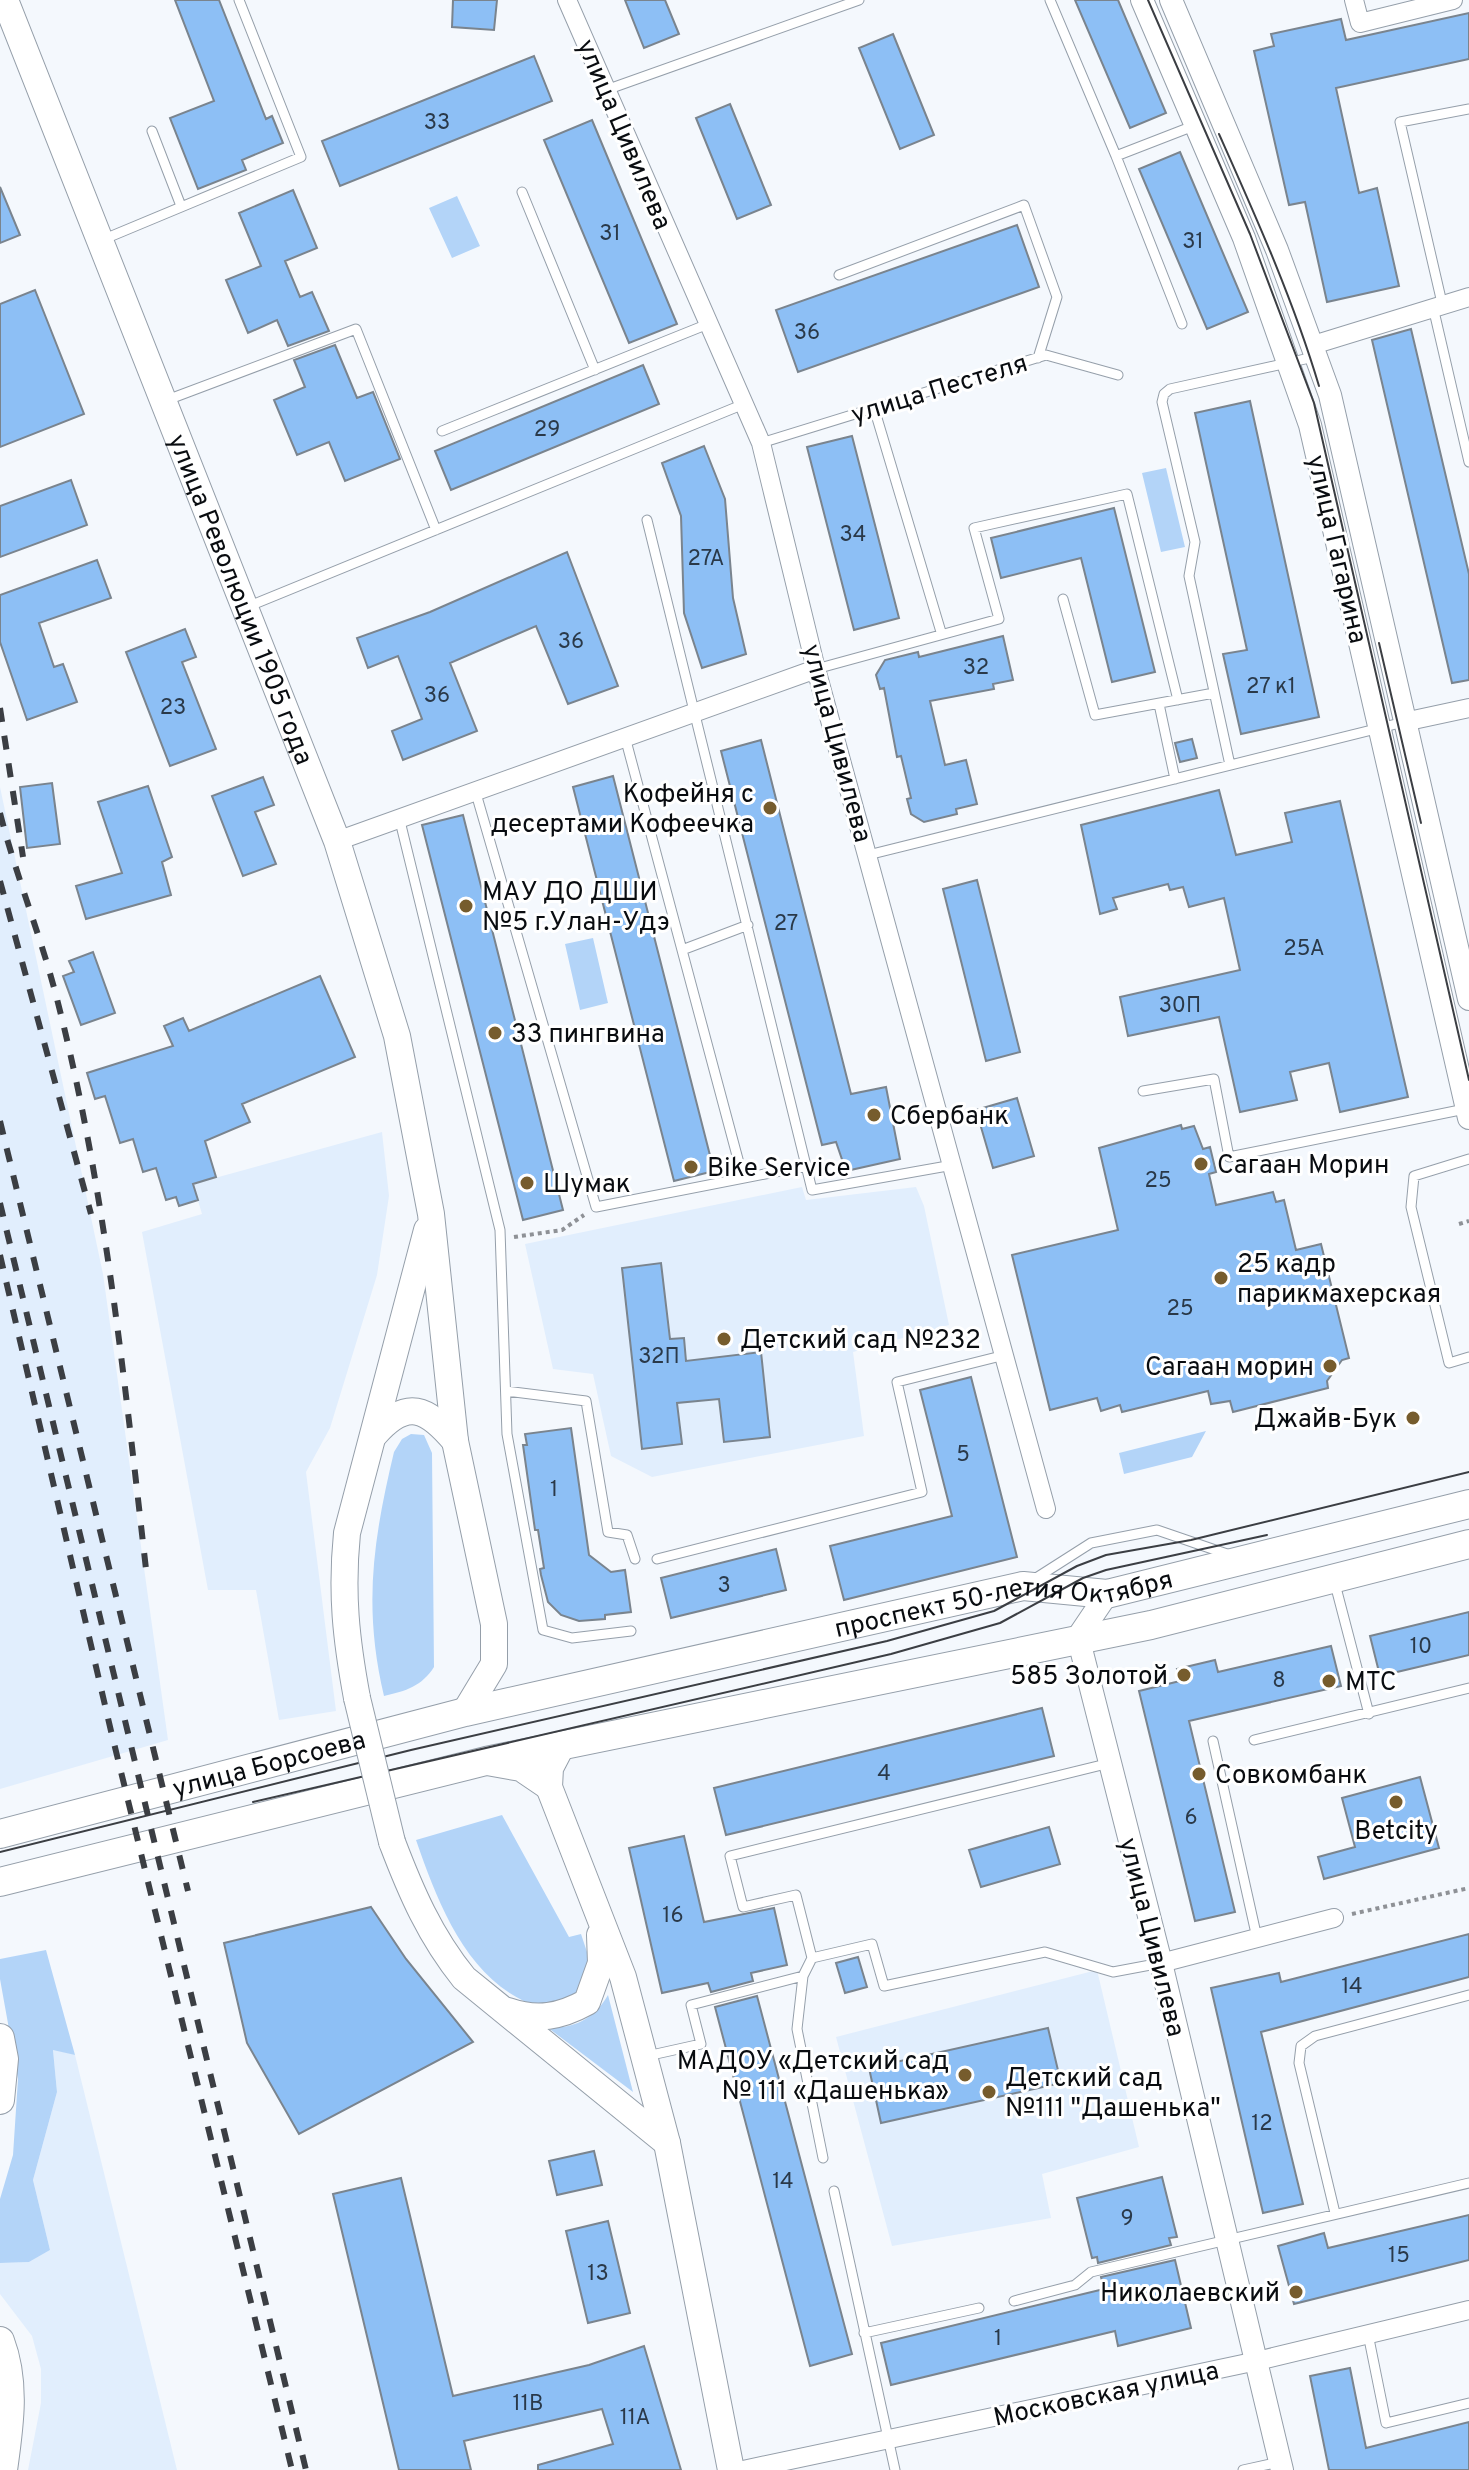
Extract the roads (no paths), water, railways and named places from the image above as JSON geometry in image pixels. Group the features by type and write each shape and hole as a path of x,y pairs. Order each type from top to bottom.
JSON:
{"main road":[{"name":"улица Революции 1905 года","path":"5,0 337,841 397,1036 431,1214 455,1441 497,1648 485,1684 465,1712"},
{"name":"улица Революции 1905 года","path":"431,1214 347,1533 342,1580 344,1629 357,1698 392,1842 416,1906 439,1947 464,1978 667,2143"},
{"path":"375,1434 391,1416 405,1411 422,1412 438,1421 455,1441"},
{"name":"проспект 50-летия Октября","path":"538,1698 1023,1586 1107,1594 1469,1504"},
{"name":"проспект 50-летия Октября","path":"0,1882 486,1761 1078,1637 1151,1625 1469,1544"},
{"name":"улица Борсоева","path":"0,1834 465,1712 538,1698"},
{"path":"549,1787 550,1768 561,1747"},
{"path":"486,1761 521,1768 549,1787"},
{"name":"улица Революции 1905 года","path":"549,1787 623,1977 667,2143 731,2470"},
{"name":"улица Революции 1905 года","path":"499,2007 521,2015 544,2017 566,2013 587,2002 601,1963 600,1923"},
{"path":"0,2038 4,2059 0,2100"},
{"path":"0,2341 9,2370 9,2425 3,2470"}],"street":[{"name":"улица Цивилева","path":"567,0 604,91 761,443 816,669 1046,1509"},
{"path":"1354,0 1360,23 1453,0"},
{"path":"1144,5 1178,1"},
{"name":"улица Гагарина","path":"1178,1 1277,250 1330,395 1469,999"},
{"name":"улица Гагарина","path":"1144,5 1244,238 1310,425 1468,1112"},
{"path":"1315,350 1437,305 1469,297"},
{"path":"337,841 816,669"},
{"path":"1404,722 1469,708"},
{"path":"1078,1637 1107,1594"},
{"name":"улица Цивилева","path":"1078,1637 1161,1963 1281,2466"},
{"path":"1161,1963 1334,1918"},
{"name":"Московская улица","path":"743,2470 1257,2361 1469,2310"}],"lane":[{"path":"100,240 301,157 239,0"},
{"path":"604,91 859,0"},
{"path":"1050,0 1182,324"},
{"path":"1469,109 1400,122 1469,462"},
{"path":"1116,156 1196,125"},
{"path":"152,131 181,206"},
{"path":"522,192 595,370"},
{"path":"839,275 1024,205 1057,297 1038,358"},
{"path":"442,431 708,324"},
{"path":"163,401 356,329 436,530"},
{"path":"1230,765 1189,576 1195,542 1162,402 1164,394 1170,389 1290,362 1315,350"},
{"name":"улица Пестеля","path":"761,443 1046,355 1118,375"},
{"path":"245,608 744,404"},
{"path":"874,408 941,632"},
{"path":"816,669 941,632 999,619 974,528 1127,494 1178,700"},
{"path":"647,520 812,1190 953,1165"},
{"path":"1063,599 1095,715 1214,693"},
{"path":"1159,704 1175,779"},
{"path":"868,855 1404,722"},
{"path":"625,737 743,1178"},
{"path":"475,790 596,1207 806,1166"},
{"path":"399,817 500,1239 507,1434 543,1630 572,1638 631,1631"},
{"path":"682,950 748,925"},
{"path":"1143,1091 1214,1079 1229,1157 1468,1112"},
{"path":"1469,1159 1414,1176 1411,1207 1449,1363 1469,1357"},
{"path":"657,1559 922,1492 897,1382 1005,1355"},
{"path":"506,1391 586,1401 608,1532 627,1535 635,1559"},
{"path":"1023,1586 1091,1543 1157,1530 1240,1559"},
{"path":"1333,1577 1369,1714"},
{"path":"1254,1740 1469,1688"},
{"path":"1213,1741 1257,1938"},
{"path":"823,2158 797,2029 803,1976 812,1958 796,1895 743,1907 730,1856 1110,1763"},
{"path":"812,1958 872,1944 884,1986 1045,1952 1113,1972 1161,1963"},
{"path":"644,2057 701,2044 691,2005 803,1976"},
{"path":"1335,2213 1299,2063 1301,2046 1315,2036 1469,1995"},
{"path":"1014,2301 1075,2285 1091,2272 1469,2183"},
{"path":"834,2191 895,2470"},
{"path":"864,2333 979,2308"},
{"path":"1368,2334 1386,2423 1469,2403"},
{"path":"1243,2470 1281,2466"}],"tram line":[{"path":"1148,0 1250,234 1314,403 1469,1080"},
{"path":"1219,134 1286,290 1319,386"},
{"path":"1379,643 1421,823"},
{"path":"0,1852 411,1750 887,1641 994,1611 1077,1566 1106,1555 1191,1540 1469,1472"},
{"path":"253,1802 891,1654 1000,1623 1083,1578 1106,1570 1267,1535"}],"railway":[{"path":"0,708 23,857"},
{"path":"0,813 57,999 88,1140 111,1282 146,1569"},
{"path":"0,881 91,1214"},
{"path":"0,1121 188,1891"},
{"path":"0,1203 306,2470"},
{"path":"0,1255 111,1731 292,2470"}],"place":[{"name":"Кофейня с десертами Кофеечка","path":"770,808"},
{"name":"МАУ ДО ДШИ №5 г.Улан-Удэ","path":"466,906"},
{"name":"33 пингвина","path":"495,1033"},
{"name":"Сбербанк","path":"874,1115"},
{"name":"Сагаан Морин","path":"1201,1164"},
{"name":"Bike Service","path":"691,1167"},
{"name":"Шумак","path":"527,1183"},
{"name":"25 кадр парикмахерская","path":"1221,1278"},
{"name":"Детский сад №232","path":"724,1339"},
{"name":"Сагаан морин","path":"1330,1366"},
{"name":"Джайв-Бук","path":"1413,1418"},
{"name":"585 Золотой","path":"1184,1675"},
{"name":"МТС","path":"1329,1681"},
{"name":"Совкомбанк","path":"1199,1774"},
{"name":"Betcity","path":"1396,1802"},
{"name":"МАДОУ «Детский сад № 111 «Дашенька»","path":"965,2075"},
{"name":"Детский сад №111 \"Дашенька\"","path":"989,2092"},
{"name":"Николаевский","path":"1296,2292"}]}
